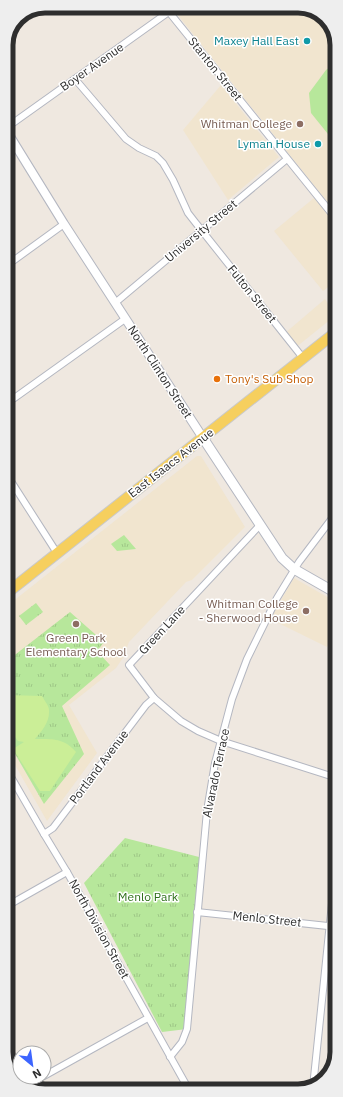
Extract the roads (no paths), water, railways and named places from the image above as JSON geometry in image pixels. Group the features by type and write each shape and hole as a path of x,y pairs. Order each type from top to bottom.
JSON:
{"main road":[{"name":"East Isaacs Avenue","path":"13,589 330,337"},
{"name":"North Clinton Street","path":"202,438 282,558 294,569 330,590"}],"street":[{"name":"Boyer Avenue","path":"13,124 168,13"},
{"name":"Stanton Street","path":"170,13 330,213"},
{"name":"Fulton Street","path":"75,79 126,140 156,156 163,163 173,180 188,213 303,358"},
{"name":"North Clinton Street","path":"13,140 64,224 202,438"},
{"name":"University Street","path":"115,303 287,159"},
{"path":"13,261 64,224"},
{"path":"13,399 126,319"},
{"path":"13,483 57,553"},
{"name":"Alvarado Terrace","path":"170,1057 182,1042 186,1029 207,811 215,763 232,699 247,659 277,598 294,569 330,521"},
{"name":"Green Lane","path":"154,698 129,665 260,525"},
{"path":"154,698 181,720 198,731 221,741 330,776"},
{"name":"Portland Avenue","path":"44,834 53,828 146,705 154,698"},
{"name":"North Division Street","path":"13,780 67,872 186,1084"},
{"path":"13,903 67,872"},
{"name":"Menlo Street","path":"197,912 329,926"},
{"path":"314,1080 330,917"},
{"path":"52,1071 148,1018"}],"place":[{"name":"Maxey Hall East","path":"307,41"},
{"name":"Whitman College","path":"300,124"},
{"name":"Lyman House","path":"318,144"},
{"name":"Tony's Sub Shop","path":"217,379"},
{"name":"Whitman College - Sherwood House","path":"306,611"},
{"name":"Green Park Elementary School","path":"76,624"}],"park label":[{"name":"Menlo Park","path":"148,897"}]}
